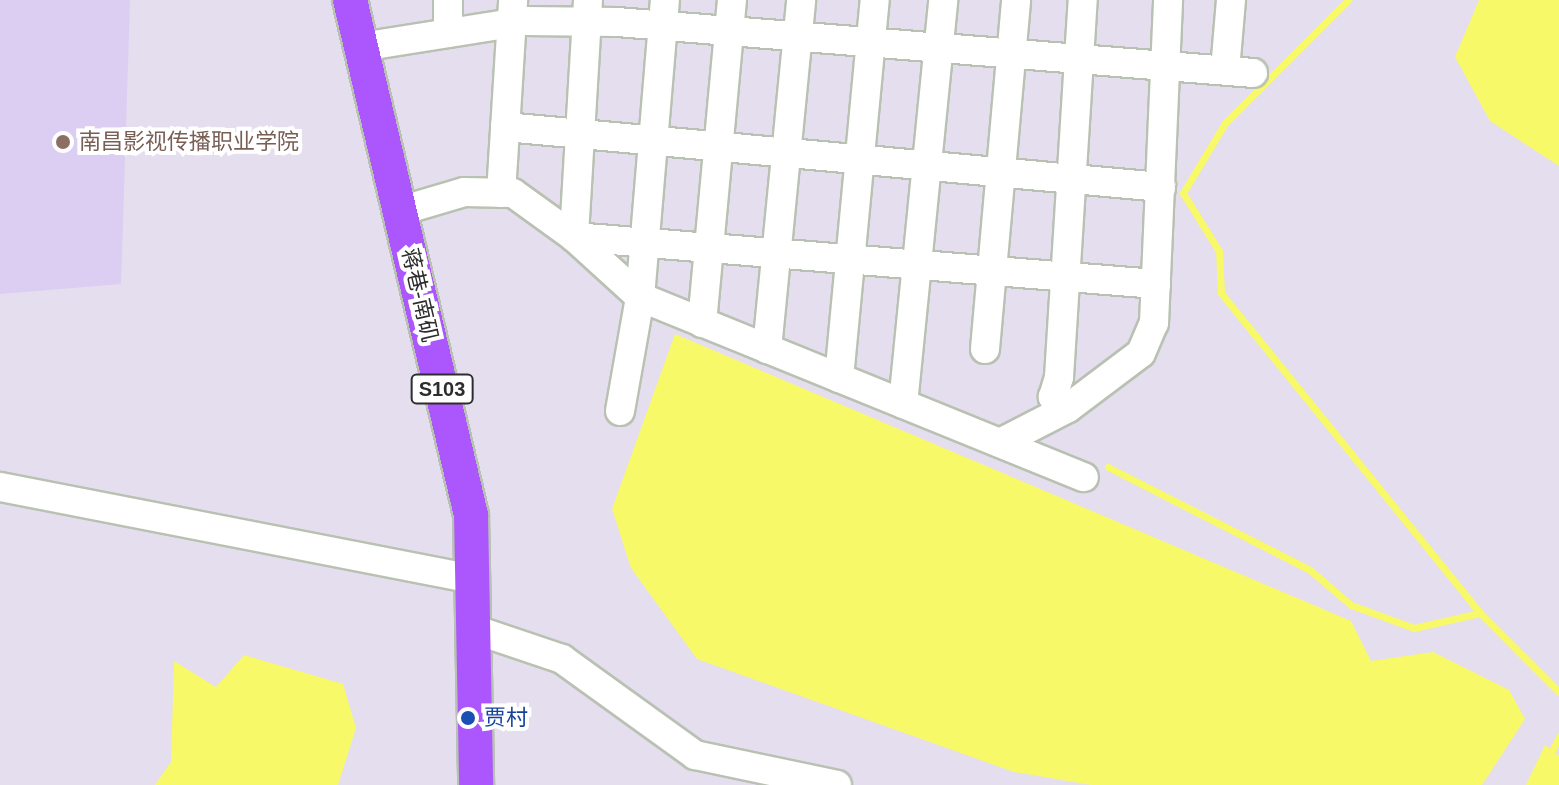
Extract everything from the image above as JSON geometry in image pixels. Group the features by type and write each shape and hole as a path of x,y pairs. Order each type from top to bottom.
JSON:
{"main road":[{"name":"蒋巷-南矶","path":"350,0 471,515 476,785"}],"street":[{"path":"448,0 448,33"},
{"path":"702,323 732,0"},
{"path":"767,349 801,0"},
{"path":"839,378 875,0"},
{"path":"903,404 943,0"},
{"path":"985,349 1016,0"},
{"path":"1068,408 1053,397 1065,276 1083,0"},
{"path":"1000,443 1068,408 1141,353 1154,323 1168,0"},
{"path":"1225,70 1231,0"},
{"path":"574,237 587,11"},
{"path":"361,47 448,33 512,12 664,13 729,31 1253,73"},
{"path":"501,193 512,12"},
{"path":"620,411 640,297 664,13"},
{"path":"505,127 1161,187"},
{"path":"400,211 464,192 513,193 574,237 640,297 1084,477"},
{"path":"574,237 1156,284"},
{"path":"0,487 472,579"},
{"path":"473,629 562,659 695,755 837,785"}],"shaded area":[{"name":"南昌影视传播职业学院","path":"0,0 130,0 121,284 0,294"},
{"path":"1479,0 1559,0 1559,166 1490,121 1455,57"},
{"path":"675,334 1351,621 1371,661 1433,652 1509,690 1525,719 1482,785 1091,785 1014,772 697,659 631,568 612,509"},
{"path":"244,655 343,684 356,728 338,785 155,785 171,762 174,661 216,687"},
{"path":"1545,745 1559,756 1559,785 1526,785"}],"waterway":[{"path":"1348,0 1225,123 1183,193 1219,251 1221,293 1480,613"},
{"path":"1108,467 1310,570 1351,605 1414,628 1480,613 1559,692"},
{"path":"1548,758 1559,737"}],"place":[{"name":"南昌影视传播职业学院","path":"63,142"},
{"name":"贾村","path":"468,718"}]}
